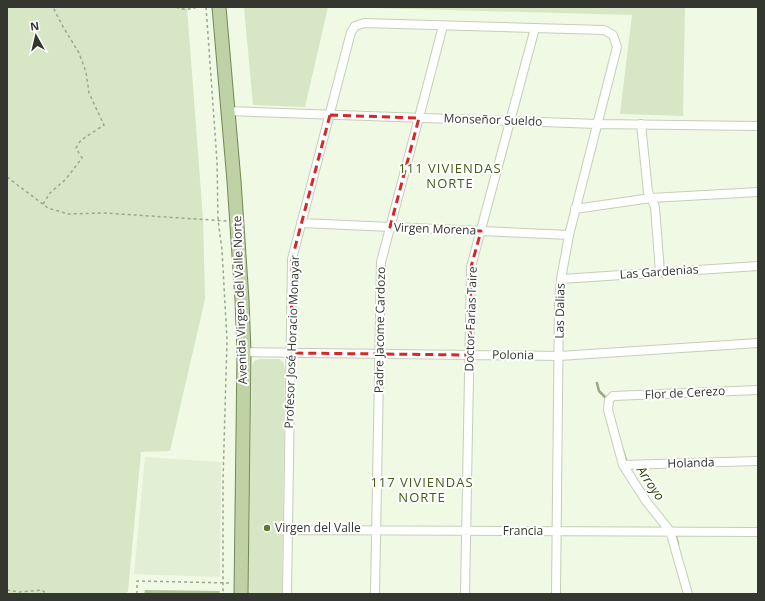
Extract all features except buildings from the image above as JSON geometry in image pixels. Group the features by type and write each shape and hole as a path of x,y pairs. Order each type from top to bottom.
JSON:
{"main road":[{"name":"Avenida Virgen del Valle Norte","path":"219,7 237,222 244,352 241,588"}],"street":[{"name":"Profesor José Horacio Monayar","path":"287,594 292,259 351,32 355,26 364,23 443,26"},
{"path":"443,26 535,28"},
{"name":"Padre Jacome Cardozo","path":"375,594 380,262 443,26"},
{"name":"Las Dalias","path":"535,28 604,30 613,35 617,47 575,209 561,279 559,300 556,594"},
{"name":"Doctor Farias Taire","path":"465,594 471,267 535,28"},
{"name":"Monseñor Sueldo","path":"228,111 597,124 758,126"},
{"path":"641,124 648,192 655,207 660,272"},
{"path":"575,209 651,198 758,192"},
{"name":"Virgen Morena","path":"301,223 569,235"},
{"name":"Las Gardenias","path":"561,279 758,266"},
{"name":"Polonia","path":"244,352 559,356 758,343"},
{"name":"Flor de Cerezo","path":"623,465 608,410 609,400 613,396 758,390"},
{"name":"Holanda","path":"623,465 758,461"},
{"path":"623,465 646,501 670,531 688,594"},
{"name":"Francia","path":"288,530 758,532"}],"path":[{"path":"43,204 50,193 66,179 82,158 76,148 81,140 104,125 89,94 86,72 79,53 53,7"},
{"path":"176,7 183,10 190,10 197,7"},
{"path":"206,7 217,161 218,220 222,250 227,340 223,594"},
{"path":"7,177 48,208 68,214 104,213 237,222"},
{"path":"137,594 137,581 223,583 241,588"},
{"path":"7,590 19,592 42,590 47,594"}],"highlighted area":[{"path":"330,115 419,118 390,227 481,231 471,267 470,355 291,353 292,259"}],"shaded area":[{"path":"7,7 187,7 203,219 205,299 170,451 141,452 128,591 126,594 7,594"},
{"path":"244,7 328,7 305,107 253,105"},
{"path":"339,7 685,7 683,116 620,114 632,15"},
{"path":"260,359 279,359 283,362 285,368 282,594 248,594 252,366 254,361"},
{"path":"145,457 221,462 220,577 134,574"},
{"path":"145,590 220,591 219,594 144,594"}],"waterway":[{"name":"Arroyo","path":"597,383 599,391 607,399"},
{"name":"Arroyo","path":"623,451 627,463"},
{"name":"Arroyo","path":"675,533 678,544"}],"place":[{"name":"Virgen del Valle","path":"267,528"}],"district":[{"name":"111 VIVIENDAS NORTE","path":"450,176"},
{"name":"117 VIVIENDAS NORTE","path":"422,490"}]}
